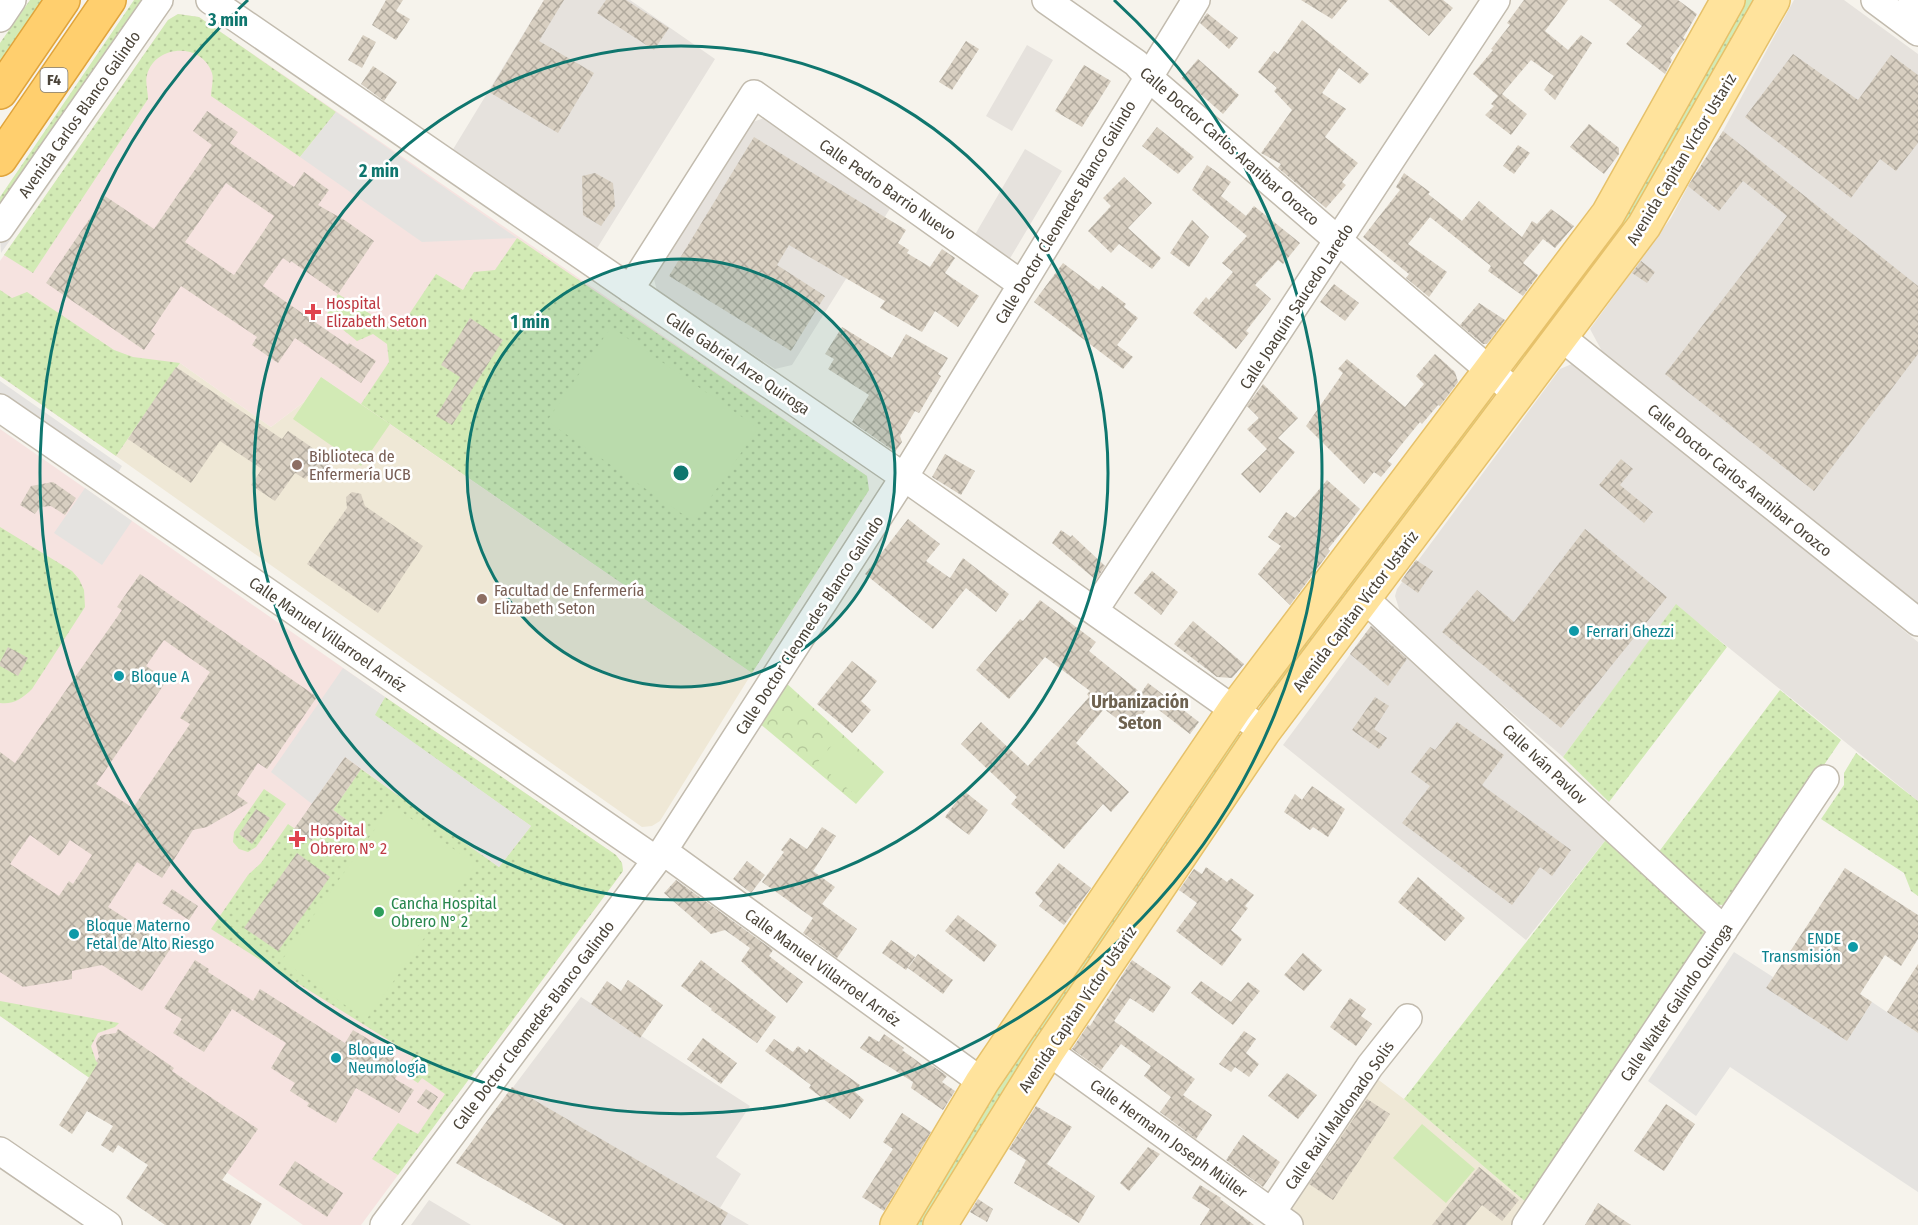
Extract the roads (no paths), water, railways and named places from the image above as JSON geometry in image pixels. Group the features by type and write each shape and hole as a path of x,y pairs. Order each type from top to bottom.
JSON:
{"highway":[{"name":"F4","path":"0,92 63,0"},
{"name":"F4","path":"0,159 109,0"}],"main road":[{"name":"Avenida Capitan Víctor Ustariz","path":"897,1225 982,1082 1235,710 1608,214 1728,0"},
{"name":"Avenida Capitan Víctor Ustariz","path":"940,1225 1048,1051 1264,731 1644,226 1773,0"}],"street":[{"path":"0,18 12,0"},
{"name":"Avenida Carlos Blanco Galindo","path":"0,228 159,0"},
{"name":"Calle Gabriel Arze Quiroga","path":"210,0 904,477 1264,731"},
{"name":"Calle Doctor Carlos Aranibar Orozco","path":"1046,0 1136,63 1148,77 1516,394"},
{"name":"Calle Doctor Cleomedes Blanco Galindo","path":"384,1225 660,856 904,477 1196,0"},
{"name":"Calle Joaquín Saucedo Laredo","path":"1094,611 1496,0"},
{"path":"1875,0 1918,32"},
{"path":"1912,0 1918,4"},
{"name":"Calle Pedro Barrio Nuevo","path":"630,289 754,94 1022,284"},
{"name":"Calle Doctor Carlos Aranibar Orozco","path":"1561,337 1918,622"},
{"name":"Calle Manuel Villarroel Arnéz","path":"0,408 660,856 982,1082"},
{"name":"Calle Iván Pavlov","path":"1365,599 1724,930"},
{"name":"Calle Walter Galindo Quiroga","path":"1526,1225 1826,779"},
{"name":"Calle Raúl Maldonado Solis","path":"1281,1219 1370,1066 1408,1018"},
{"name":"Calle Hermann Joseph Müller","path":"1048,1051 1281,1219"},
{"path":"0,1151 108,1225"}],"place":[{"name":"Hospital Elizabeth Seton","path":"313,312"},
{"name":"Biblioteca de Enfermería UCB","path":"297,465"},
{"name":"Facultad de Enfermería Elizabeth Seton","path":"482,599"},
{"name":"Ferrari Ghezzi","path":"1574,631"},
{"name":"Bloque A","path":"119,676"},
{"name":"Hospital Obrero N° 2","path":"297,839"},
{"name":"Cancha Hospital Obrero N° 2","path":"379,912"},
{"name":"Bloque Materno Fetal de Alto Riesgo","path":"74,934"},
{"name":"ENDE Transmisión","path":"1853,947"},
{"name":"Bloque Neumología","path":"336,1058"}],"district":[{"name":"Urbanización Seton","path":"1140,712"}]}
